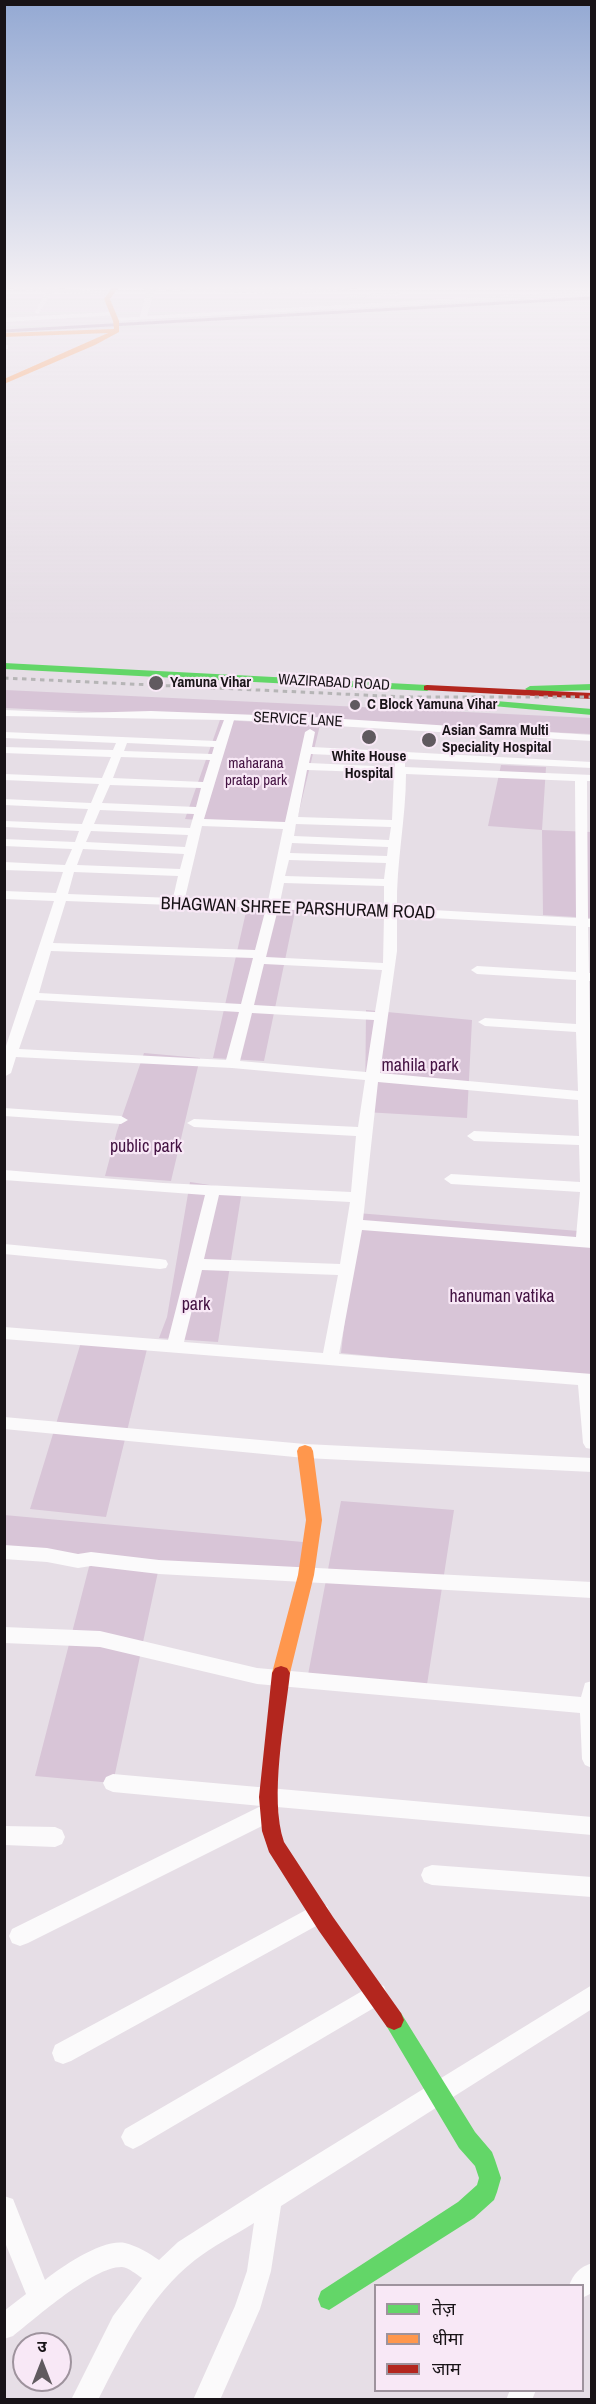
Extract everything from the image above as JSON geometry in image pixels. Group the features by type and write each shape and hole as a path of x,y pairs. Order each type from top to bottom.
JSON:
{"main road":[{"name":"WAZIRABAD ROAD","path":"4,666 591,696"},
{"path":"490,690 591,687"},
{"name":"WAZIRABAD ROAD","path":"378,700 496,704 591,711"},
{"path":"305,1450 314,1520 306,1575 280,1678 268,1805 271,1831 276,1846 319,1913 376,1994 467,2140 484,2160 490,2178 486,2192 466,2210 329,2300"}],"street":[{"name":"SERVICE LANE","path":"4,713 79,716 151,714 312,720 591,738"},
{"path":"177,904 207,784 230,717"},
{"path":"232,1064 273,905 310,732"},
{"path":"4,735 219,744"},
{"path":"4,1073 31,996 70,867 123,740"},
{"path":"4,750 215,757"},
{"path":"305,750 591,765"},
{"path":"330,1359 355,1224 364,1132 388,967 390,883 400,798 400,754"},
{"path":"302,766 586,778 590,1188 587,1243 355,1224"},
{"path":"4,777 207,784"},
{"path":"4,802 96,806 197,822"},
{"path":"17,802 5,825 87,827 197,822 397,824"},
{"path":"287,838 395,844"},
{"path":"4,842 190,851"},
{"path":"284,856 393,860"},
{"path":"4,866 184,873"},
{"path":"278,879 390,883"},
{"name":"BHAGWAN SHREE PARSHURAM ROAD","path":"4,895 177,904 273,905 587,923"},
{"path":"45,947 260,957 388,967"},
{"path":"477,969 587,976"},
{"path":"31,996 381,1016"},
{"path":"485,1022 587,1028"},
{"path":"11,1053 232,1064 588,1096"},
{"path":"4,1112 121,1120"},
{"path":"194,1123 364,1132"},
{"path":"474,1136 589,1141"},
{"path":"4,1175 213,1191 358,1197"},
{"path":"451,1179 590,1188"},
{"path":"175,1347 213,1191"},
{"path":"4,1249 160,1264"},
{"path":"195,1264 346,1270"},
{"path":"4,1333 589,1380 591,1443"},
{"path":"4,1423 305,1450 591,1465"},
{"path":"4,1552 47,1555 78,1562 91,1559 159,1567 591,1590"},
{"path":"4,1635 100,1639 257,1676 591,1700 591,1759"},
{"path":"113,1783 268,1805 591,1826"},
{"path":"20,1936 268,1805"},
{"path":"4,1835 55,1837"},
{"path":"432,1875 591,1887"},
{"path":"63,2053 319,1913"},
{"path":"133,2136 376,1994"},
{"path":"84,2400 122,2325 160,2275 187,2251 591,1996"},
{"path":"206,2400 247,2309 259,2271 270,2198"},
{"path":"4,2208 40,2299"},
{"path":"4,2327 80,2271 106,2257 122,2254 160,2275"}],"green space":[{"path":"5,690 591,718 592,734 5,708"},
{"name":"maharana pratap park","path":"220,720 320,725 295,828 185,819"},
{"path":"501,765 546,767 542,830 488,826"},
{"path":"542,830 591,832 591,918 543,915"},
{"path":"248,903 296,907 264,1061 213,1058"},
{"name":"mahila park","path":"366,1010 472,1020 467,1118 365,1112"},
{"name":"public park","path":"144,1053 200,1058 171,1181 105,1176 117,1131"},
{"name":"park","path":"190,1182 242,1190 218,1342 159,1338 167,1317"},
{"name":"hanuman vatika","path":"357,1213 591,1232 591,1375 545,1373 341,1353"},
{"path":"82,1339 148,1345 106,1517 30,1509"},
{"path":"341,1501 454,1510 426,1691 307,1680"},
{"path":"4,1515 314,1543 306,1575 5,1551"},
{"path":"91,1559 159,1567 113,1783 35,1776"}],"railway":[{"path":"4,678 406,697 592,697"}],"traffic: fast":[{"path":"4,666 427,688"},
{"path":"530,689 592,687"},
{"path":"496,704 592,712"},
{"path":"329,2299 466,2210 486,2192 490,2178 484,2160 467,2140 394,2020"}],"traffic: slow":[{"path":"281,1673 306,1575 314,1520 305,1451"}],"traffic: jam":[{"path":"427,688 592,696"},
{"path":"281,1673 268,1797 271,1831 276,1846 326,1924 394,2020"}],"place":[{"name":"Yamuna Vihar","path":"156,683"},
{"name":"C Block Yamuna Vihar","path":"355,705"},
{"name":"White House Hospital","path":"369,737"},
{"name":"Asian Samra Multi Speciality Hospital","path":"429,740"}]}
